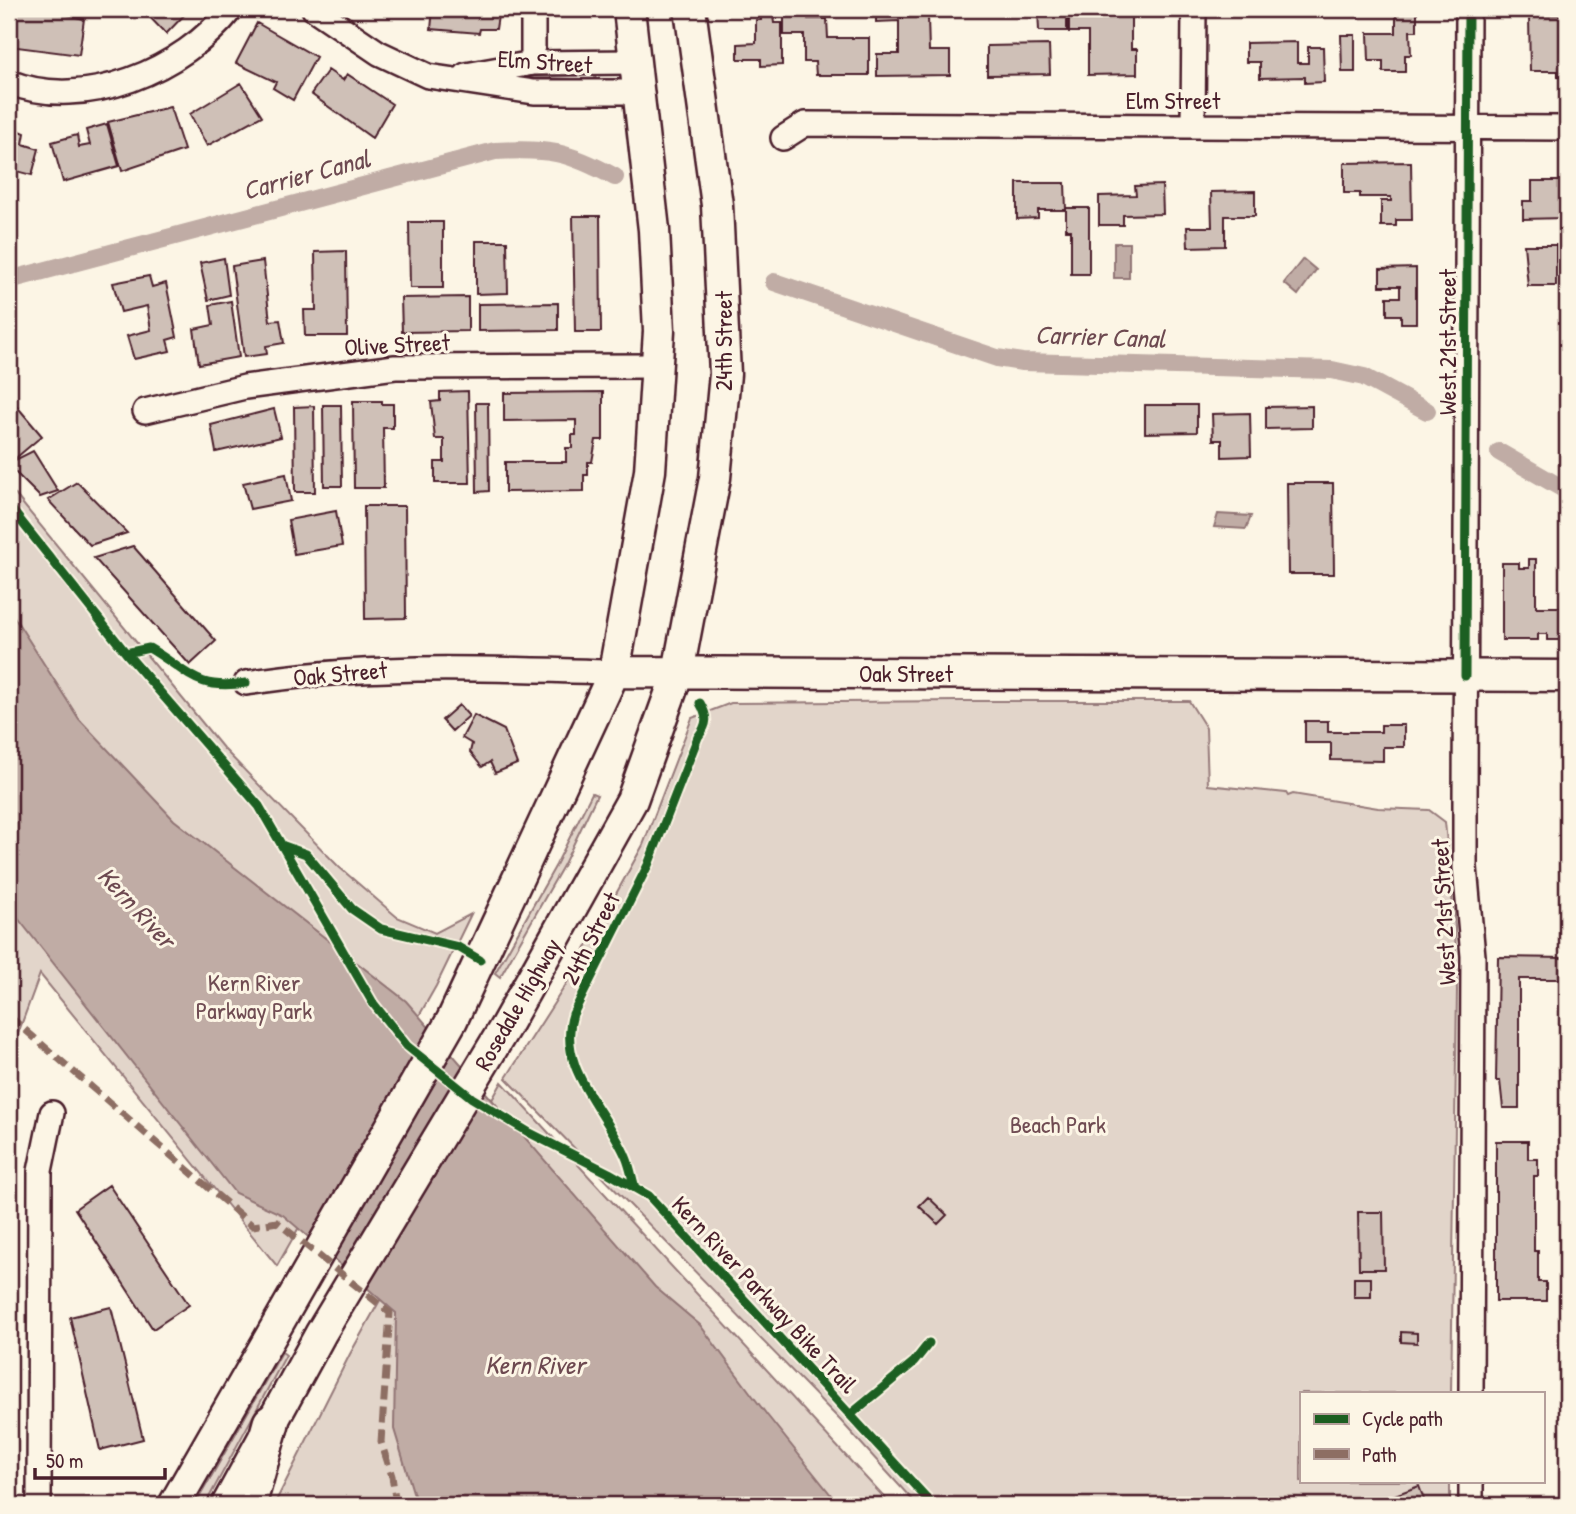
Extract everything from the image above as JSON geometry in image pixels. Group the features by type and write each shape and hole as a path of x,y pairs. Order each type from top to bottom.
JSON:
{"highway":[{"path":"248,1505 271,1423"}],"main road":[{"path":"614,672 643,522 650,471 657,366 657,282 629,9"},
{"name":"24th Street","path":"678,672 715,478 724,374 717,205 690,9"},
{"name":"Oak Street","path":"614,672 1567,676"},
{"name":"Rosedale Highway","path":"174,1505 452,1020 614,672"},
{"name":"Rosedale Highway","path":"227,1505 321,1333 505,1027 632,800 678,672"}],"street":[{"path":"9,82 46,92 73,92 149,73 199,44 231,9"},
{"name":"Elm Street","path":"314,9 409,70 534,92 638,92"},
{"path":"533,9 533,63"},
{"path":"1194,9 1194,126"},
{"name":"West 21st Street","path":"1468,9 1465,867 1473,956 1472,1392"},
{"name":"Elm Street","path":"449,78 533,63 634,62"},
{"name":"Elm Street","path":"783,138 805,124 1567,128"},
{"name":"Olive Street","path":"145,411 245,387 385,368 657,366"},
{"name":"Oak Street","path":"246,684 322,672 407,667 614,672"},
{"path":"39,1505 40,1171 52,1113"},
{"path":"1471,1482 1471,1505"}],"green space":[{"path":"595,71 595,80 526,77 527,72"},
{"name":"Kern River Parkway Park","path":"9,487 223,748 339,867 397,917 435,933 471,914 436,986 277,1266 40,974 12,1050 9,1050"},
{"name":"Beach Park","path":"1189,701 1206,728 1208,785 1286,793 1288,796 1293,794 1378,808 1429,810 1445,822 1455,927 1457,990 1451,1392 1300,1392 1300,1482 1450,1482 1450,1505 917,1505 840,1420 506,1078 565,986 643,845 692,718 731,703"},
{"path":"592,793 597,795 564,864 500,977 495,973 556,865"},
{"path":"502,1082 891,1505 274,1505 350,1354"},
{"path":"282,1352 286,1355 205,1505 195,1505"}],"water":[{"path":"1114,243 1129,243 1129,278 1114,278"},
{"path":"1303,259 1316,270 1298,295 1284,283"},
{"path":"1218,514 1251,516 1246,529 1214,527"},
{"name":"Kern River","path":"9,609 79,719 174,820 406,1001 655,1287 700,1325 839,1505 417,1505 394,1429 396,1313 283,1215 235,1193 9,907"}],"building":[{"path":"13,9 59,9 59,13 84,19 79,55 9,46"},
{"path":"142,9 190,9 166,34"},
{"path":"433,9 499,9 496,29 480,29 479,33 431,29"},
{"path":"761,9 781,9 782,16 773,16 774,23 782,23 782,65 761,66 761,59 738,59 738,44 756,43 756,20 761,20"},
{"path":"784,9 808,9 808,19 827,19 828,38 869,38 869,75 816,75 815,62 804,62 804,35 784,35"},
{"path":"876,9 902,9 902,18 928,17 929,51 950,51 950,75 877,76 877,54 899,54 899,21 876,22"},
{"path":"1038,9 1067,9 1067,31 1039,31"},
{"path":"1069,9 1104,9 1104,14 1131,14 1131,49 1137,49 1137,74 1088,75 1088,32 1069,32"},
{"path":"1252,9 1288,9 1288,12 1252,12"},
{"path":"1396,9 1417,9 1417,31 1410,31 1411,55 1405,55 1405,72 1383,72 1383,61 1369,61 1368,33 1396,33"},
{"path":"1567,15 1567,33 1561,33 1561,51 1567,51 1567,77 1558,77 1558,71 1530,71 1529,16"},
{"path":"257,23 316,57 293,100 273,88 276,82 236,63"},
{"path":"1341,35 1355,35 1355,72 1342,72"},
{"path":"1297,42 1297,63 1308,63 1308,47 1323,47 1324,82 1305,83 1305,77 1260,78 1260,62 1246,62 1246,43"},
{"path":"1049,45 1050,74 987,75 987,46"},
{"path":"328,70 343,80 347,74 392,104 372,138 311,94"},
{"path":"241,83 262,116 207,146 190,114"},
{"path":"170,107 184,150 122,171 108,122"},
{"path":"107,124 119,166 63,182 52,142 77,135 79,147 90,145 86,130"},
{"path":"9,126 25,133 23,144 39,149 32,175 9,169"},
{"path":"1411,162 1412,220 1396,220 1396,226 1381,226 1381,201 1391,201 1391,197 1360,197 1360,193 1344,193 1344,163"},
{"path":"1532,181 1567,181 1564,218 1523,219 1523,201 1532,201"},
{"path":"1017,183 1065,183 1066,210 1038,210 1038,218 1017,219"},
{"path":"1162,185 1163,214 1123,215 1123,225 1099,225 1099,196 1136,195 1135,186"},
{"path":"1255,191 1255,216 1225,216 1225,246 1188,247 1187,227 1212,227 1211,192"},
{"path":"1066,208 1089,208 1089,274 1071,274 1071,230 1066,230"},
{"path":"573,216 600,216 601,332 575,332"},
{"path":"409,222 443,222 443,288 410,288"},
{"path":"476,241 507,241 508,293 476,294"},
{"path":"1524,245 1556,245 1556,286 1528,286"},
{"path":"346,251 347,336 305,336 304,310 316,310 315,252"},
{"path":"224,258 229,295 208,300 200,263"},
{"path":"263,261 270,321 280,320 284,343 266,346 267,354 244,357 232,266"},
{"path":"1416,268 1416,323 1401,323 1401,315 1387,315 1387,297 1400,297 1400,286 1380,286 1380,269"},
{"path":"149,276 152,287 166,283 177,337 167,340 170,351 134,359 127,336 151,330 147,306 121,312 113,283"},
{"path":"468,297 468,331 402,332 401,298"},
{"path":"231,301 239,357 199,364 194,329 213,325 210,305"},
{"path":"558,303 558,330 478,331 478,304"},
{"path":"468,391 470,483 435,483 435,462 444,462 444,439 435,439 431,402 440,401 440,392"},
{"path":"603,392 603,440 596,440 592,462 588,462 588,475 584,475 584,491 505,492 505,462 566,462 566,448 572,448 572,435 576,435 576,420 504,421 504,393"},
{"path":"9,397 42,436 11,462 9,459"},
{"path":"353,401 382,401 382,404 393,404 393,428 383,428 384,488 354,488"},
{"path":"476,403 488,403 489,491 477,492"},
{"path":"323,405 341,405 342,486 324,486"},
{"path":"1145,405 1197,405 1197,432 1145,433"},
{"path":"314,406 315,492 295,492 294,407"},
{"path":"1312,406 1312,428 1266,429 1266,407"},
{"path":"274,409 281,437 216,452 211,425"},
{"path":"1250,413 1251,456 1222,457 1222,440 1213,440 1212,414"},
{"path":"33,451 58,491 40,497 9,466 9,463"},
{"path":"286,474 291,501 250,509 243,483"},
{"path":"77,482 127,533 90,545 48,500"},
{"path":"1287,483 1333,483 1334,574 1288,574"},
{"path":"364,506 405,506 406,618 365,619"},
{"path":"336,511 342,546 294,554 288,520"},
{"path":"133,546 216,641 190,665 94,558"},
{"path":"1529,559 1536,559 1536,607 1567,607 1567,640 1547,640 1547,634 1538,634 1538,640 1502,640 1502,563 1519,563 1519,568 1529,568"},
{"path":"459,705 469,716 452,731 442,720"},
{"path":"474,715 504,730 517,764 495,773 490,762 482,767 470,752 472,744 462,738"},
{"path":"1305,721 1328,721 1328,732 1381,732 1381,725 1404,725 1404,747 1383,747 1383,761 1331,760 1331,743 1305,743"},
{"path":"1498,957 1567,958 1567,979 1519,979 1519,1108 1503,1108 1500,1081 1496,1081"},
{"path":"1496,1141 1528,1141 1528,1159 1538,1159 1538,1176 1534,1176 1534,1251 1538,1251 1538,1282 1546,1282 1546,1301 1496,1301"},
{"path":"1567,1167 1567,1211 1565,1211"},
{"path":"109,1185 189,1305 153,1329 75,1209"},
{"path":"928,1197 947,1215 938,1224 919,1206"},
{"path":"1358,1212 1383,1212 1384,1269 1359,1269"},
{"path":"1564,1261 1567,1261 1567,1283 1564,1283"},
{"path":"1354,1278 1371,1278 1371,1297 1354,1297"},
{"path":"111,1307 143,1439 100,1450 70,1317"},
{"path":"1401,1332 1417,1333 1417,1343 1401,1342"},
{"path":"1419,1486 1426,1505 1368,1505"}],"waterway":[{"name":"Carrier Canal","path":"9,280 495,151 557,153 615,177"},
{"name":"Carrier Canal","path":"774,282 997,358 1022,362 1332,370 1364,377 1427,411"},
{"path":"1499,452 1567,491"}],"marked path":[{"path":"9,1016 253,1226 277,1222 390,1313 381,1442 392,1476 396,1505"}],"cycle path":[{"path":"1465,676 1468,9"},
{"name":"Kern River Parkway Bike Trail","path":"9,506 126,653 259,806 373,1003 407,1046 472,1098 530,1133 649,1196 933,1505"},
{"path":"126,653 149,648 203,682 229,685 246,683"},
{"path":"635,1188 626,1157 577,1071 571,1053 570,1034 573,1014 648,865 698,737 704,728 706,716 700,703"},
{"path":"284,846 306,854 352,909 381,929 458,947 480,960"},
{"path":"850,1415 914,1362 929,1343"}]}
